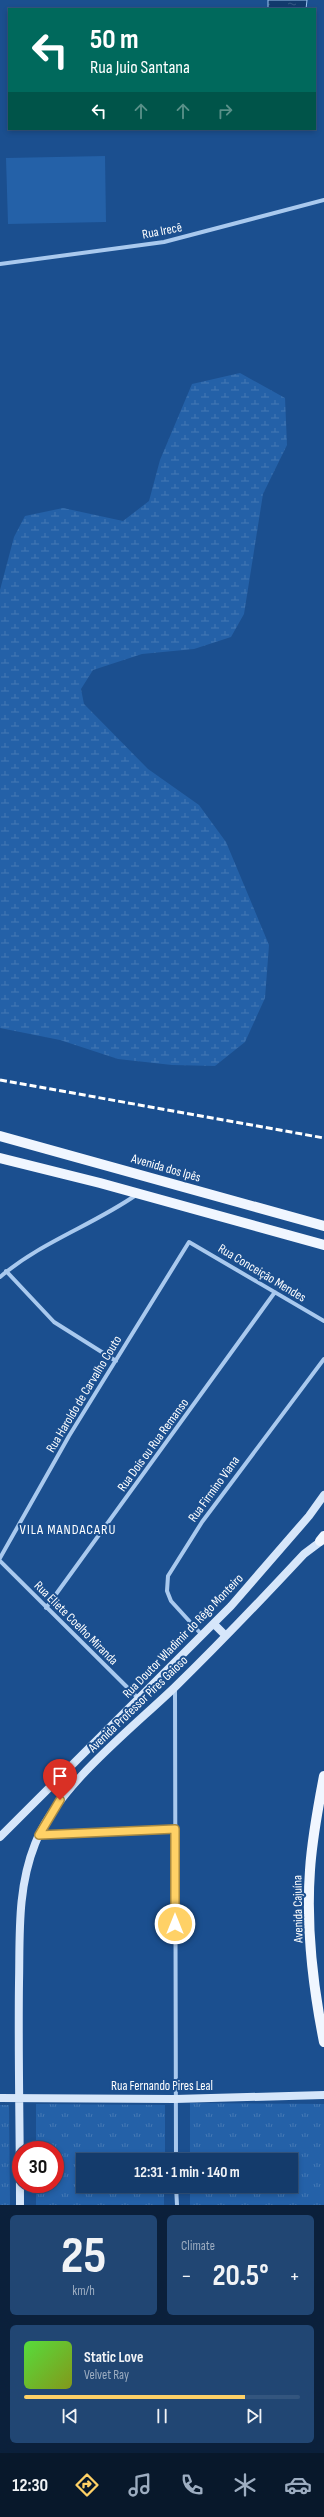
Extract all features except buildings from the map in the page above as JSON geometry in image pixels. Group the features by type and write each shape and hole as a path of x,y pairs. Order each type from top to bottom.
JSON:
{"main road":[{"name":"Avenida dos Ipês","path":"0,1136 324,1226"},
{"path":"0,1158 138,1194 324,1246"},
{"name":"Rua Doutor Wladimir do Rêgo Monteiro","path":"0,1837 214,1624 309,1516 324,1495"},
{"name":"Avenida Professor Pires Gaioso","path":"20,2205 18,2098 20,1913 24,1880 39,1835 60,1800 113,1745 175,1687 304,1554 323,1539"},
{"path":"214,1624 225,1635"},
{"name":"Avenida Cajuína","path":"324,1776 315,1826 310,1871 313,1965 324,2042"},
{"name":"Rua Fernando Pires Leal","path":"0,2098 175,2099 324,2095"}],"street":[{"name":"Rua Irecê","path":"0,264 164,242 324,200"},
{"path":"0,1277 6,1271 78,1227 122,1205 138,1194"},
{"name":"Rua Conceição Mendes","path":"190,1242 324,1321"},
{"name":"Rua Haroldo de Carvalho Couto","path":"0,1558 69,1436 190,1242"},
{"path":"6,1271 29,1298 54,1322 116,1361"},
{"name":"Rua Dois ou Rua Remanso","path":"46,1608 275,1292"},
{"name":"Rua Firmino Viana","path":"202,1635 171,1601 167,1591 168,1576 202,1522 324,1359"},
{"name":"Rua Eliete Coelho Miranda","path":"0,1561 138,1698"},
{"path":"175,1687 176,2153"},
{"path":"39,1835 175,1829"},
{"path":"176,2193 177,2205"}],"green space":[{"path":"105,156 106,222 8,224 6,158"},
{"path":"240,373 285,398 287,445 263,494 244,614 231,637 194,649 142,654 93,670 81,689 84,704 148,769 199,805 226,842 269,945 265,998 245,1042 215,1066 172,1065 118,1059 60,1040 0,1028 0,590 14,537 25,516 63,508 123,521 149,501 160,460 192,384"},
{"path":"190,2103 324,2104 324,2205 190,2205 190,2193 298,2193 298,2153 190,2153"},
{"path":"36,2104 165,2105 165,2153 76,2153 76,2193 164,2193 164,2205 36,2205 36,2193 64,2193 64,2141 36,2141"},
{"path":"0,2105 9,2105 10,2205 0,2205"}],"water":[{"path":"268,0 307,0 306,8 268,8"}],"railway":[{"path":"0,1080 324,1138"}],"district":[{"name":"VILA MANDACARU","path":"68,1529"}],"route":[{"path":"60,1800 46,1820 39,1835 175,1829 175,1924"}]}
